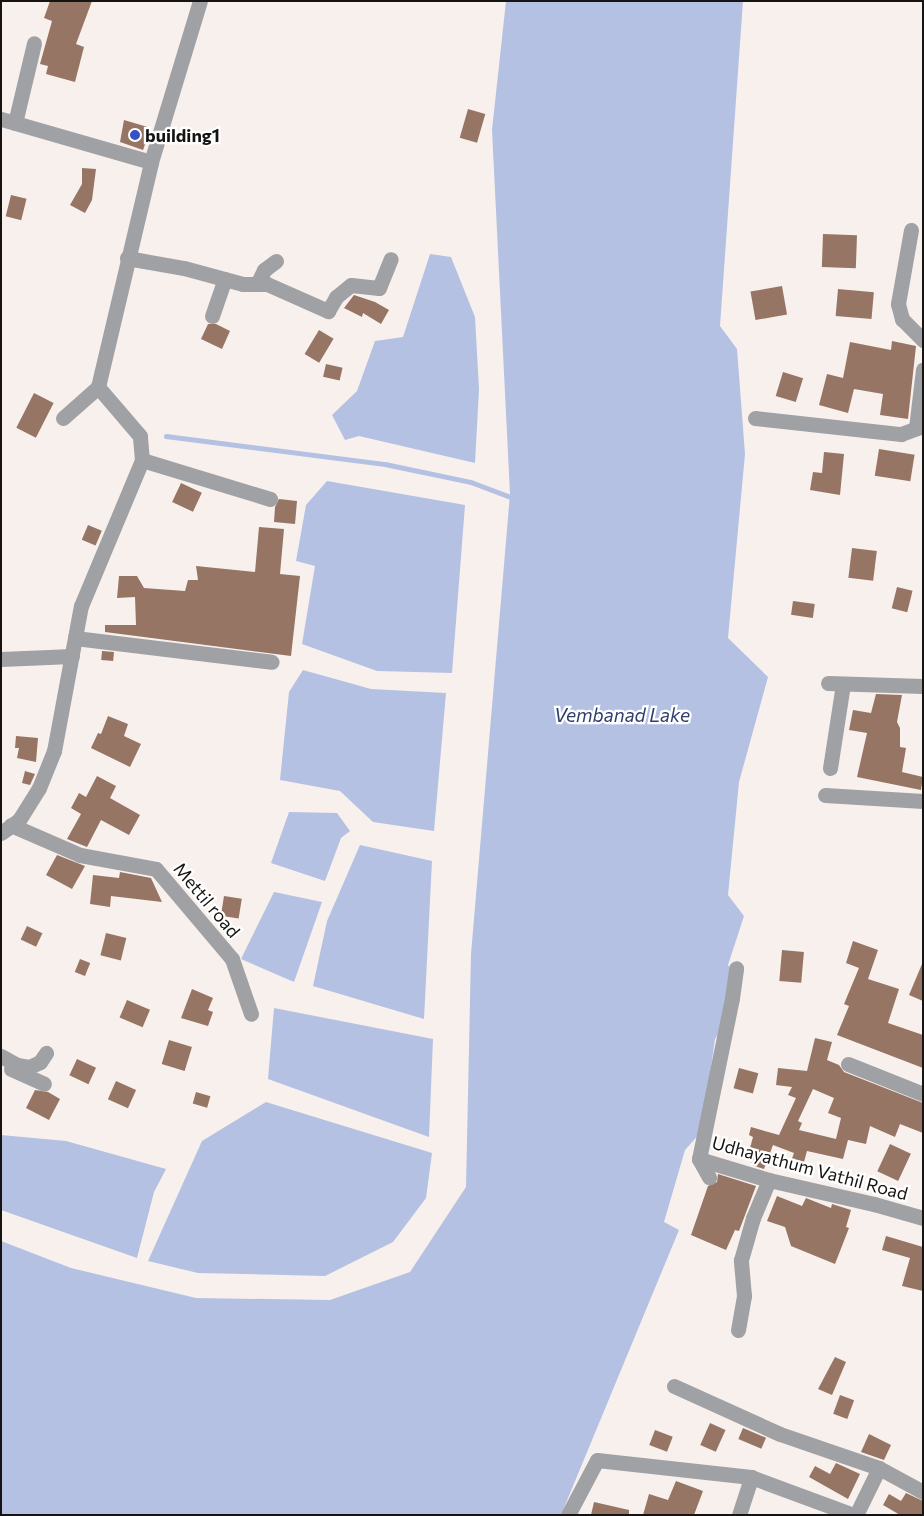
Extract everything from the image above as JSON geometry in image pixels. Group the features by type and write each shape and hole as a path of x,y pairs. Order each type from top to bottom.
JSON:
{"street":[{"path":"63,418 98,388 151,162 200,1"},
{"path":"34,43 8,121 151,162"},
{"path":"911,230 898,304 902,319 923,340"},
{"path":"127,258 184,268 226,279 267,284 328,311 336,297 351,285 380,288 391,259"},
{"path":"257,284 264,270 276,261"},
{"path":"212,316 226,279"},
{"path":"755,418 901,434 919,427 923,369"},
{"path":"6,829 19,820 39,788 54,751 81,606 142,460 140,436 98,388"},
{"path":"142,460 270,499"},
{"path":"75,638 272,662"},
{"path":"1,659 72,656"},
{"path":"828,683 923,686"},
{"path":"830,768 843,684"},
{"path":"824,795 923,801"},
{"name":"Mettil road","path":"6,829 80,855 156,869 232,959 250,1014"},
{"name":"Udhayathum Vathil Road","path":"736,968 732,998 699,1159 769,1180 874,1204 923,1218"},
{"path":"1,1056 18,1065 29,1067 40,1062 46,1052"},
{"path":"848,1064 923,1094"},
{"path":"1,1065 44,1084"},
{"path":"699,1159 709,1177"},
{"path":"738,1330 744,1296 741,1260 753,1218 769,1180"},
{"path":"674,1386 780,1434 879,1468 923,1492"},
{"path":"568,1515 597,1460 727,1468 855,1515 879,1468"},
{"path":"739,1515 751,1477"}],"water":[{"name":"Vembanad Lake","path":"506,1 743,1 720,326 737,349 745,454 728,638 768,677 739,782 728,895 744,916 728,965 741,980 730,1017 715,1039 702,1131 685,1150 664,1222 679,1230 561,1515 1,1515 1,1241 71,1268 196,1298 330,1300 410,1272 466,1187 471,954 510,494 492,130"},
{"path":"430,254 451,257 475,317 479,389 475,463 359,436 345,440 332,415 357,391 375,341 403,337"},
{"path":"327,481 465,505 452,673 377,671 302,644 315,566 296,561 306,505"},
{"path":"303,670 371,689 446,693 434,831 373,822 340,791 280,780 289,692"},
{"path":"289,812 337,813 350,831 341,838 325,881 271,863"},
{"path":"360,845 432,861 424,1019 313,986 327,921"},
{"path":"274,892 322,902 294,982 241,959"},
{"path":"274,1008 433,1039 429,1137 268,1079"},
{"path":"266,1102 432,1153 426,1198 393,1242 325,1276 198,1273 148,1261 202,1141"},
{"path":"1,1135 66,1141 166,1169 154,1192 137,1258 1,1210"}],"building":[{"path":"50,1 92,1 76,44 84,47 75,82 46,74 48,66 40,64 52,21 44,18"},
{"path":"468,109 485,114 477,143 460,138"},
{"name":"building1","path":"124,120 151,128 143,150 120,142"},
{"path":"82,168 96,169 92,200 85,213 70,205 82,184"},
{"path":"11,195 27,199 21,220 6,216"},
{"path":"823,234 857,235 856,268 822,267"},
{"path":"782,286 787,315 756,320 750,292"},
{"path":"838,289 874,292 872,319 836,316"},
{"path":"354,295 375,302 389,310 381,324 363,313 362,317 344,308"},
{"path":"208,324 216,324 230,331 222,349 201,339"},
{"path":"319,330 334,339 319,363 305,354"},
{"path":"892,341 916,346 908,419 880,415 883,394 854,389 848,413 819,405 827,374 843,378 850,342 891,350"},
{"path":"326,364 343,368 340,380 323,377"},
{"path":"783,372 803,378 796,402 776,396"},
{"path":"34,393 54,403 36,438 16,428"},
{"path":"879,449 915,455 910,481 875,476"},
{"path":"824,452 844,454 840,495 810,490 813,472 822,473"},
{"path":"181,483 202,493 193,512 172,502"},
{"path":"279,499 297,501 295,524 274,522 275,507"},
{"path":"88,525 102,531 96,546 82,540"},
{"path":"259,527 284,529 280,574 300,576 291,656 105,632 105,625 136,625 135,597 117,598 119,576 137,576 144,588 185,591 188,580 198,580 196,566 255,572"},
{"path":"852,548 877,551 873,581 848,578"},
{"path":"897,587 913,591 907,612 892,608"},
{"path":"793,601 815,604 813,618 791,615"},
{"path":"102,651 114,652 113,661 101,660"},
{"path":"876,694 902,695 897,722 900,728 900,747 906,748 902,772 923,777 921,790 857,777 867,733 849,730 853,710 871,713"},
{"path":"108,716 128,724 124,736 141,744 130,767 91,748 98,733 101,734"},
{"path":"16,736 38,738 36,762 17,758 19,748 15,748"},
{"path":"25,771 35,774 30,785 22,783"},
{"path":"97,776 116,786 110,798 140,815 129,835 101,820 87,847 67,839 81,814 71,808 79,793 86,797"},
{"path":"57,855 85,866 72,889 46,875"},
{"path":"120,872 151,878 162,902 111,896 110,907 90,904 93,875 119,878"},
{"path":"224,896 242,899 239,919 221,916"},
{"path":"27,926 42,933 36,947 21,940"},
{"path":"106,933 126,938 121,960 100,955"},
{"path":"853,941 878,950 868,979 899,989 888,1023 923,1035 923,1068 837,1035 849,1006 844,1004 859,968 846,963"},
{"path":"782,950 804,952 801,983 779,981"},
{"path":"80,959 90,963 85,976 75,972"},
{"path":"923,964 923,1001 909,995"},
{"path":"192,989 213,998 208,1010 213,1012 208,1026 181,1018"},
{"path":"127,1000 150,1010 143,1027 120,1017"},
{"path":"815,1038 832,1042 827,1060 839,1065 844,1072 923,1103 923,1133 900,1124 895,1137 870,1126 866,1144 848,1140 843,1159 807,1151 801,1173 788,1169 794,1153 773,1145 764,1169 751,1165 756,1149 750,1148 753,1137 749,1135 751,1127 779,1135 796,1098 788,1095 792,1087 776,1085 778,1068 807,1071","holes":["813,1089 834,1098 828,1113 841,1118 836,1139 799,1130 802,1123 798,1121"]},
{"path":"169,1040 192,1047 185,1071 162,1064"},
{"path":"77,1059 96,1068 88,1084 69,1075"},
{"path":"739,1068 758,1073 753,1093 734,1088"},
{"path":"116,1081 136,1090 128,1108 108,1099"},
{"path":"35,1090 48,1092 60,1099 49,1120 26,1108"},
{"path":"196,1092 210,1096 207,1108 193,1104"},
{"path":"890,1144 911,1154 898,1181 877,1171"},
{"path":"718,1174 756,1186 739,1231 735,1230 726,1250 691,1235 708,1186 717,1182"},
{"path":"777,1196 802,1206 806,1198 831,1208 832,1204 851,1210 846,1227 849,1228 835,1264 791,1246 785,1227 767,1221"},
{"path":"886,1236 923,1247 923,1291 902,1286 910,1258 882,1250"},
{"path":"835,1357 846,1362 832,1395 818,1389"},
{"path":"840,1395 854,1400 847,1419 833,1414"},
{"path":"710,1423 726,1430 716,1452 700,1445"},
{"path":"743,1428 766,1438 761,1449 738,1439"},
{"path":"655,1430 673,1437 667,1452 649,1445"},
{"path":"869,1434 891,1445 884,1460 861,1452"},
{"path":"836,1463 860,1474 848,1499 809,1477 815,1466 830,1474"},
{"path":"676,1481 703,1491 694,1515 643,1515 649,1494 668,1500"},
{"path":"906,1493 923,1501 923,1515 900,1515 883,1505 889,1494 901,1501"},
{"path":"594,1502 629,1510 629,1515 591,1515"}],"waterway":[{"path":"166,436 385,464 471,482 516,499"}],"place":[{"name":"building1","path":"135,135"}]}
